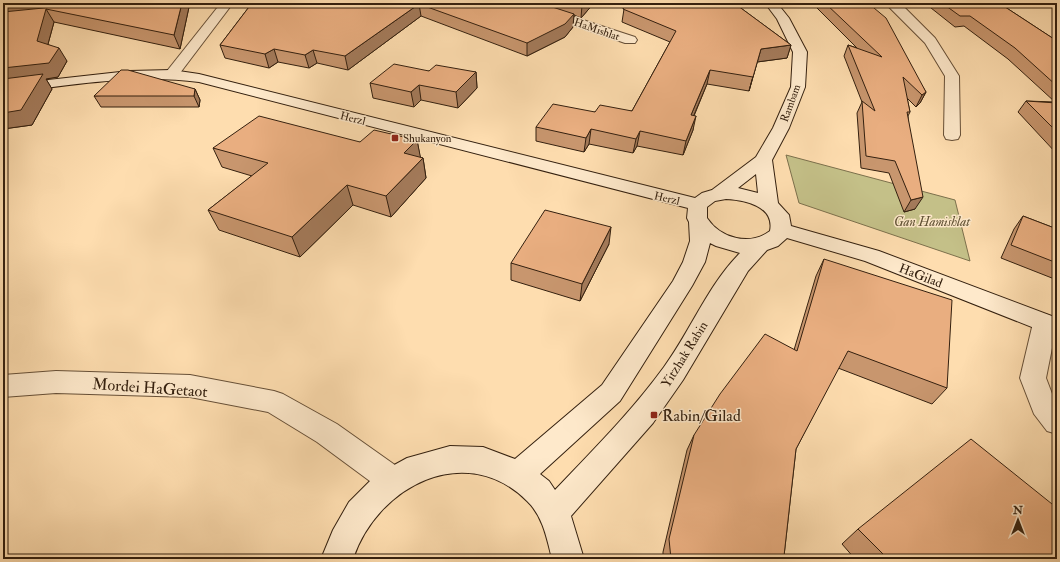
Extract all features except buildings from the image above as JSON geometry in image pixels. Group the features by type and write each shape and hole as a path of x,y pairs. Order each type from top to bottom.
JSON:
{"street":[{"path":"172,74 227,3"},
{"name":"HaMishlat","path":"519,3 630,40"},
{"name":"Rambam","path":"719,194 763,160 781,128 798,87 800,52 783,18 770,3"},
{"path":"891,3 899,9 930,41 952,76 952,135"},
{"name":"Herzl","path":"3,88 129,75 172,74 199,78 699,214"},
{"path":"763,160 769,206"},
{"path":"519,474 611,393 681,286 694,262 700,241 699,214 709,197 719,194 741,194 756,198 769,206 780,217 782,221 782,230 777,238 760,245 745,246 724,241 707,232 699,214"},
{"name":"HaGilad","path":"782,230 872,256 1051,325"},
{"name":"Yitzhak Rabin","path":"555,512 648,410 674,372 727,285 740,266 760,245"},
{"path":"1051,325 1033,378 1043,406 1057,422"},
{"name":"Mordei HaGetaot","path":"3,386 56,382 190,386 274,402 327,433 392,480"},
{"path":"337,559 351,527 370,501 392,480 424,464 457,458 489,461 519,474 537,489 555,512 566,541 568,559"}],"green space":[{"name":"Gan Hamishlat","path":"786,155 955,200 970,261 799,203"}],"place":[{"name":"Shukanyon","path":"395,138"},
{"name":"Rabin/Gilad","path":"654,415"}]}
